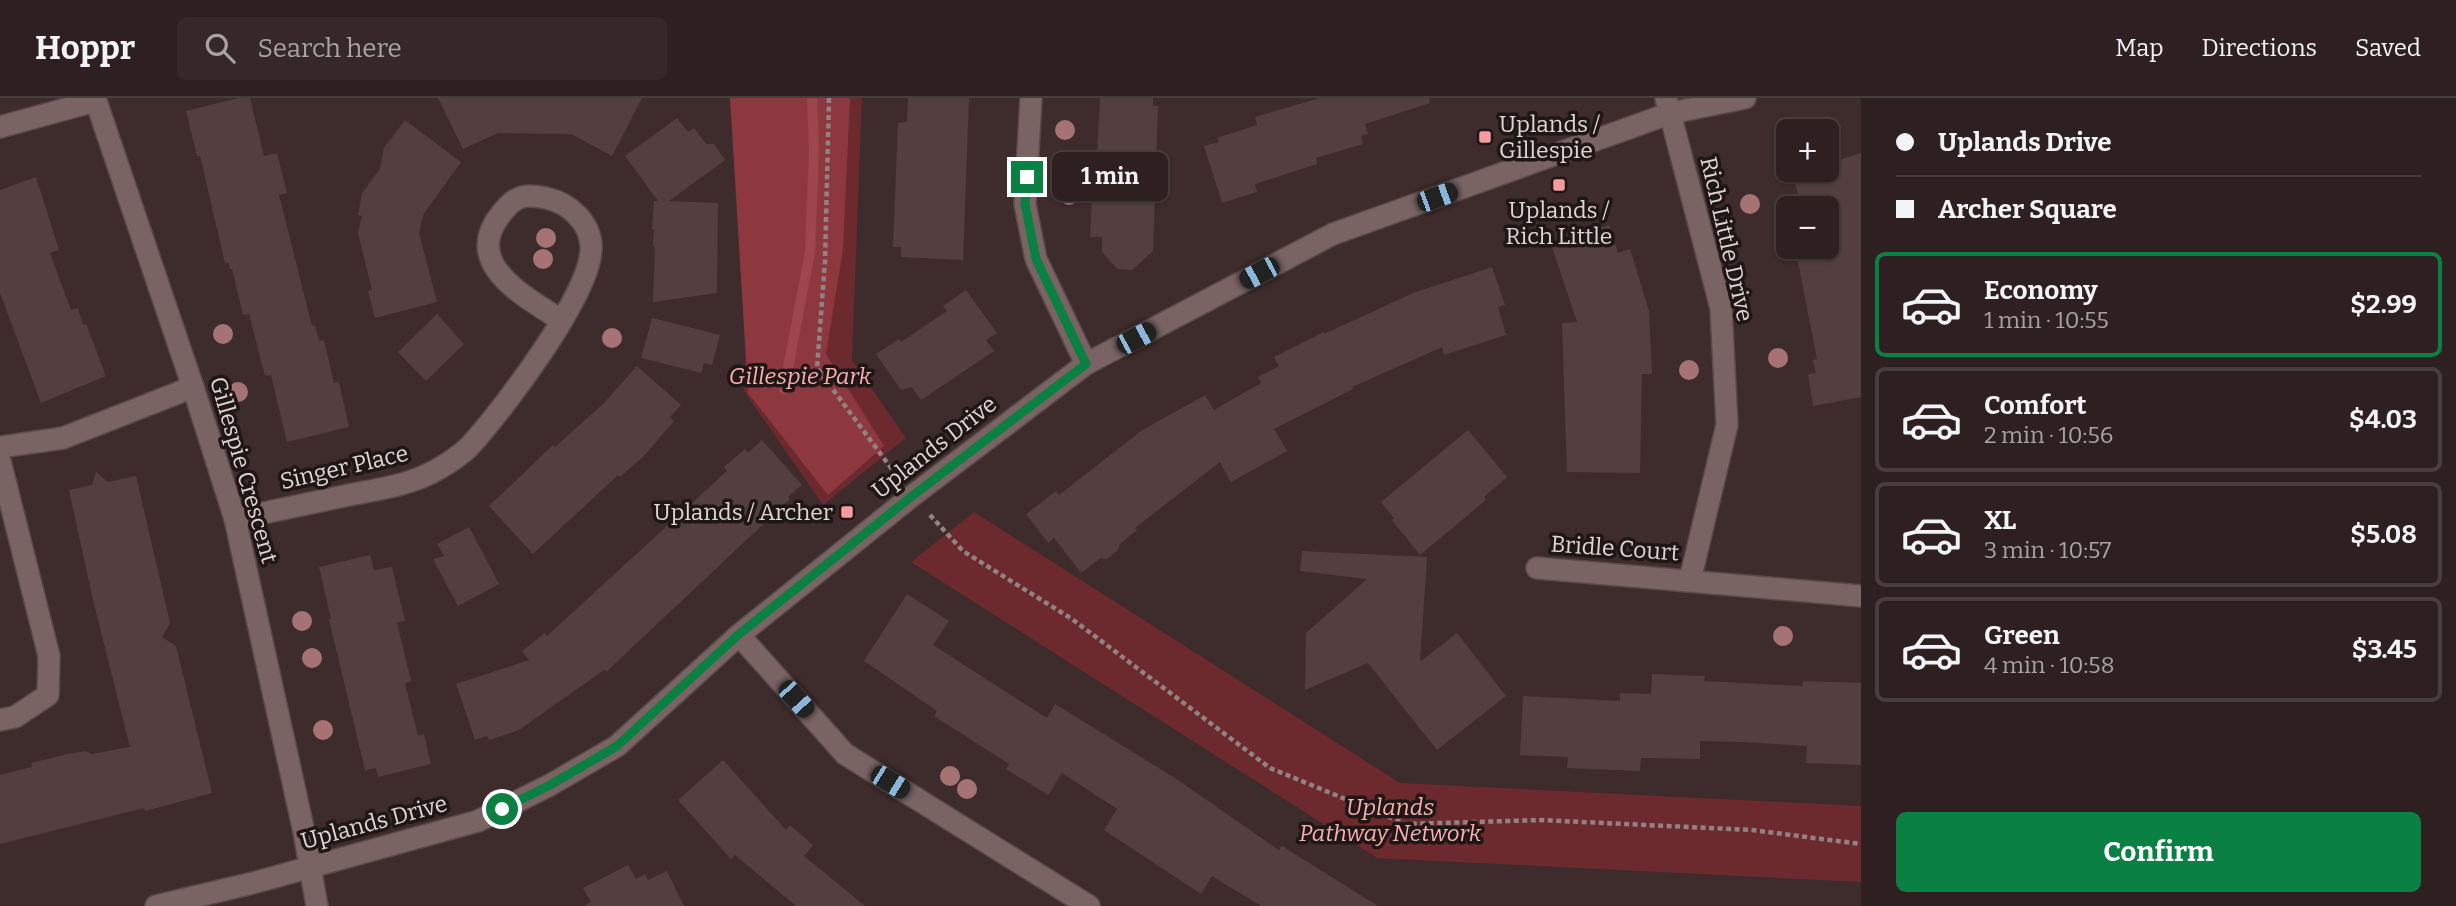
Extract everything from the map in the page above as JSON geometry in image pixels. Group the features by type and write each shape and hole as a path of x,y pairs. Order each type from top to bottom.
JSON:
{"street":[{"path":"1031,98 1025,204 1036,259 1086,364"},
{"name":"Uplands Drive","path":"156,906 253,883 478,821 550,785 617,746 738,635 912,496 1086,364 1334,234 1669,105 1745,98"},
{"path":"0,127 95,99"},
{"name":"Gillespie Crescent","path":"95,99 235,519 311,866 317,906"},
{"name":"Rich Little Drive","path":"1669,105 1721,308 1727,425 1690,580"},
{"name":"Singer Place","path":"235,519 409,483 440,468 468,448 506,402 561,320 584,281 589,267 591,250 586,225 571,210 553,199 531,195 517,197 496,220 486,247 502,276 522,295 561,320"},
{"path":"0,447 63,438 193,387"},
{"path":"0,461 49,656 48,695 15,717 0,720"},
{"name":"Bridle Court","path":"1537,568 1690,580"},
{"path":"1690,580 1861,596"},
{"path":"738,635 845,754 1089,906"}],"path":[{"path":"828,98 825,261 817,368 912,496 963,551 1072,619 1270,768 1406,824 1540,820 1752,830 1861,844"}],"green space":[{"name":"Gillespie Park","path":"730,98 850,98 843,249 826,354 884,446 828,495 748,393"},
{"name":"Gillespie Park","path":"756,98 862,98 852,360 906,438 823,505 744,391"},
{"name":"Uplands Pathway Network","path":"974,512 1400,783 1861,806 1861,882 1377,858 911,562"}],"building":[{"path":"239,98 250,98 264,156 277,153 287,193 279,195 312,326 315,325 319,341 324,340 334,383 339,382 349,427 287,442 271,375 265,376 249,314 243,315 232,269 228,262 225,263 200,156 197,156 186,111"},
{"path":"438,98 642,98 612,156 571,134 498,133 463,149"},
{"path":"908,98 969,98 963,260 901,257 901,247 893,247 898,123 907,122"},
{"path":"1100,98 1153,98 1153,106 1158,106 1153,251 1132,270 1117,269 1102,252 1102,237 1090,237"},
{"path":"1320,98 1429,98 1430,103 1365,124 1368,134 1361,136 1363,144 1316,158 1317,164 1255,184 1257,192 1222,203 1204,146 1219,142 1217,138 1257,125 1255,117"},
{"path":"677,118 688,132 694,128 706,144 714,144 725,160 669,201 718,203 717,293 653,302 655,247 652,229 654,201 658,201 625,156"},
{"path":"405,120 461,162 423,215 419,233 437,302 375,318 368,291 372,290 358,233 362,216 358,215 362,193 380,169 384,148"},
{"path":"1861,153 1861,397 1813,406 1808,374 1816,373 1813,360 1817,359 1797,259 1839,259 1839,196 1799,196 1795,182 1839,182 1839,160"},
{"path":"36,177 59,250 50,253 71,310 78,308 106,376 41,403 0,293 0,190"},
{"path":"1609,225 1618,253 1630,249 1649,311 1652,374 1642,374 1640,473 1567,472 1562,323 1577,322 1551,244"},
{"path":"1492,267 1505,305 1498,307 1506,335 1444,355 1442,347 1352,387 1353,389 1274,429 1287,451 1231,482 1220,462 1135,528 1137,530 1107,559 1101,558 1081,573 1054,538 1048,543 1026,514 1056,491 1059,495 1141,431 1205,395 1214,410 1261,383 1258,377 1279,366 1274,357 1413,293"},
{"path":"966,290 997,333 986,340 994,351 921,400 912,387 901,390 876,354 899,339 901,342 947,311 943,306"},
{"path":"437,314 464,344 426,381 398,352"},
{"path":"652,318 720,335 712,365 704,363 701,373 641,358"},
{"path":"637,366 681,405 670,417 674,421 643,457 620,477 618,475 533,554 489,506 553,445 555,447 604,403"},
{"path":"1468,430 1507,477 1484,497 1486,500 1420,555 1381,502"},
{"path":"762,440 802,485 788,497 790,499 606,672 604,670 519,730 489,740 487,736 475,740 456,684 529,660 522,651 545,633 547,636 727,471 724,467 745,449 748,453"},
{"path":"96,472 108,482 136,476 170,623 162,637 176,646 212,793 0,844 0,775 32,767 31,763 68,754 86,751 91,754 130,747 69,490 92,485"},
{"path":"469,527 499,584 458,606 433,559 444,556 437,544"},
{"path":"1302,551 1427,557 1420,662 1457,633 1506,696 1437,750 1368,663 1305,690 1306,633 1367,579 1300,571"},
{"path":"370,555 374,570 392,567 405,621 397,623 411,681 405,683 418,736 424,734 431,764 378,777 376,768 365,770 319,567"},
{"path":"907,594 949,621 933,645 1047,718 1055,704 1175,778 1279,850 1282,846 1378,906 1261,906 1212,876 1201,894 1104,830 1117,809 1062,773 1048,795 1006,769 1009,764 934,716 937,711 864,661"},
{"path":"1652,674 1705,676 1704,681 1802,686 1803,681 1861,683 1861,765 1806,763 1807,746 1743,742 1700,741 1700,759 1641,758 1640,771 1567,768 1568,757 1520,755 1523,696 1620,701 1620,693 1651,694"},
{"path":"723,760 786,830 790,825 813,845 804,856 865,906 796,906 735,855 731,859 678,800"},
{"path":"628,865 636,879 645,874 648,880 667,871 684,906 584,906 591,902 583,888"}],"waterway":[{"path":"784,389 810,252 814,151 812,98"}],"place":[{"name":"Uplands / Gillespie","path":"1485,137"},
{"name":"Uplands / Rich Little","path":"1559,185"},
{"name":"Uplands / Archer","path":"847,512"}],"route":[{"path":"502,809 617,746 738,635 912,496 1086,364 1036,259 1025,204 1027,177"}]}
